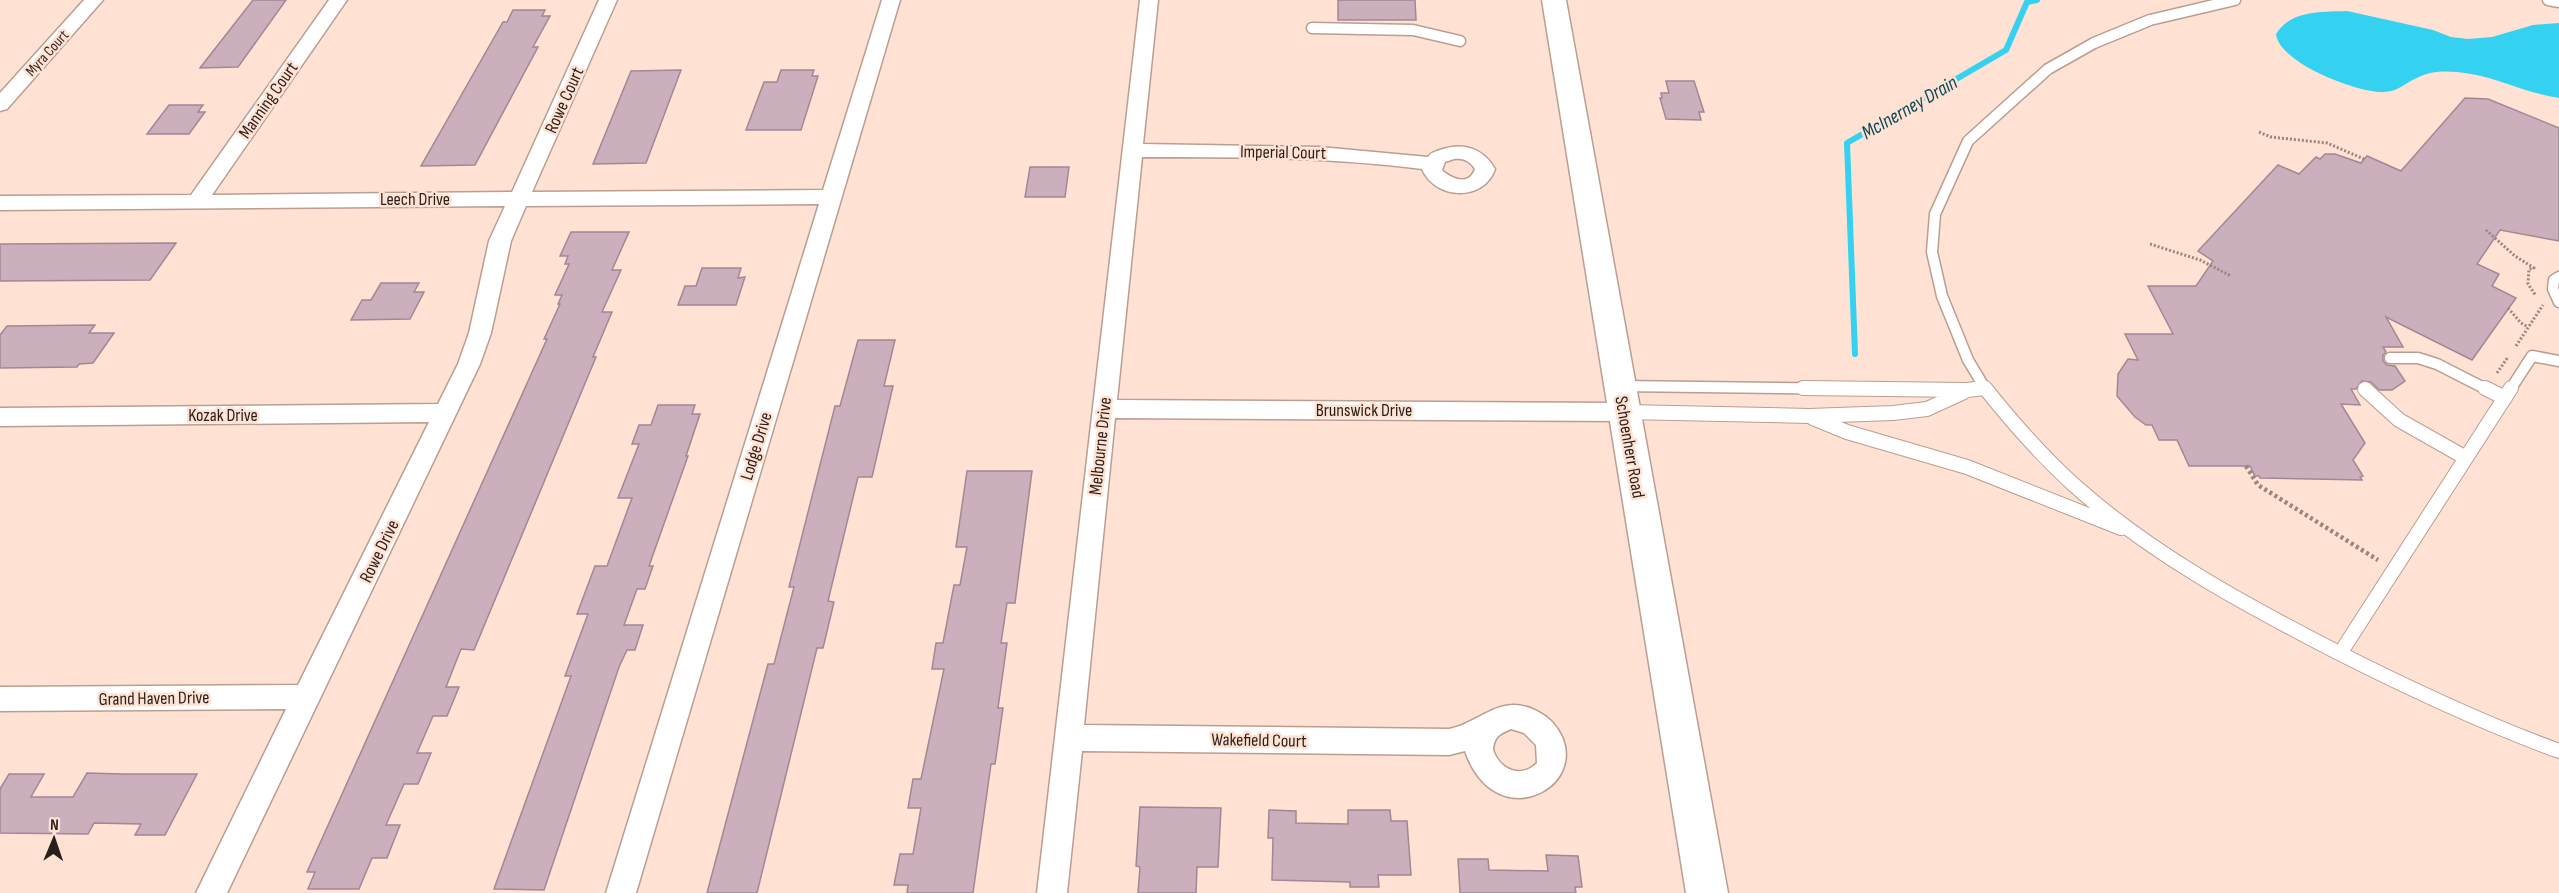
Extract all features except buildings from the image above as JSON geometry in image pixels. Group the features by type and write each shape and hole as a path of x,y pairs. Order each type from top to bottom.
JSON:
{"main road":[{"name":"Schoenherr Road","path":"1554,0 1707,893"}],"street":[{"name":"Myra Court","path":"0,105 94,0"},
{"name":"Manning Court","path":"198,200 338,0"},
{"name":"Rowe Court","path":"519,199 608,0"},
{"name":"Lodge Drive","path":"621,893 891,0"},
{"name":"Melbourne Drive","path":"1052,893 1149,0"},
{"name":"Imperial Court","path":"1132,150 1341,153 1433,164"},
{"name":"Leech Drive","path":"0,202 831,197"},
{"name":"Rowe Drive","path":"211,893 446,413 480,333 500,241 519,199"},
{"name":"Brunswick Drive","path":"1104,409 1622,399"},
{"name":"Kozak Drive","path":"0,417 446,413"},
{"name":"Grand Haven Drive","path":"0,699 308,697"},
{"name":"Wakefield Court","path":"1069,738 1449,742 1468,738 1488,724 1511,717 1536,724 1551,744 1553,756 1550,767 1543,777 1526,784 1506,783 1494,777 1467,752 1449,742"},
{"path":"1485,768 1479,756 1478,744 1488,724"}],"lane":[{"path":"2235,0 2184,10 2121,31 2054,66 1968,141 1935,214 1932,230 1932,252 1942,296 1968,360 1985,388 2010,418 2074,485 2133,533 2189,570 2259,610 2400,684 2512,734 2559,751"},
{"path":"2548,0 2559,2"},
{"path":"1312,28 1413,30 1460,41"},
{"path":"2559,277 2554,280 2553,289 2559,302"},
{"path":"2341,652 2532,356 2559,361"},
{"path":"2390,358 2418,358 2437,364 2505,398"},
{"path":"1622,399 1985,388"},
{"path":"1622,399 1809,416 1893,413 1927,409 1967,390"},
{"path":"2365,390 2385,412 2466,458"},
{"path":"1809,416 1847,432 1967,467 2133,533"}],"path":[{"path":"2259,132 2271,136 2327,143 2364,159"},
{"path":"2486,230 2515,256 2534,268 2529,269 2528,285 2548,309"},
{"path":"2150,244 2200,260 2231,276"},
{"path":"2515,346 2544,304"},
{"path":"2508,308 2521,323 2528,327"},
{"path":"2494,378 2509,356"},
{"path":"2246,466 2258,485 2394,570"}],"water":[{"path":"2347,11 2433,30 2451,37 2468,39 2492,37 2533,25 2559,23 2559,98 2483,77 2452,72 2427,74 2389,92 2372,91 2339,82 2321,74 2290,55 2280,45 2276,34 2290,20 2307,14"}],"waterway":[{"name":"McInerney Drain","path":"1855,354 1847,143 2006,50 2027,2 2037,0"}]}
